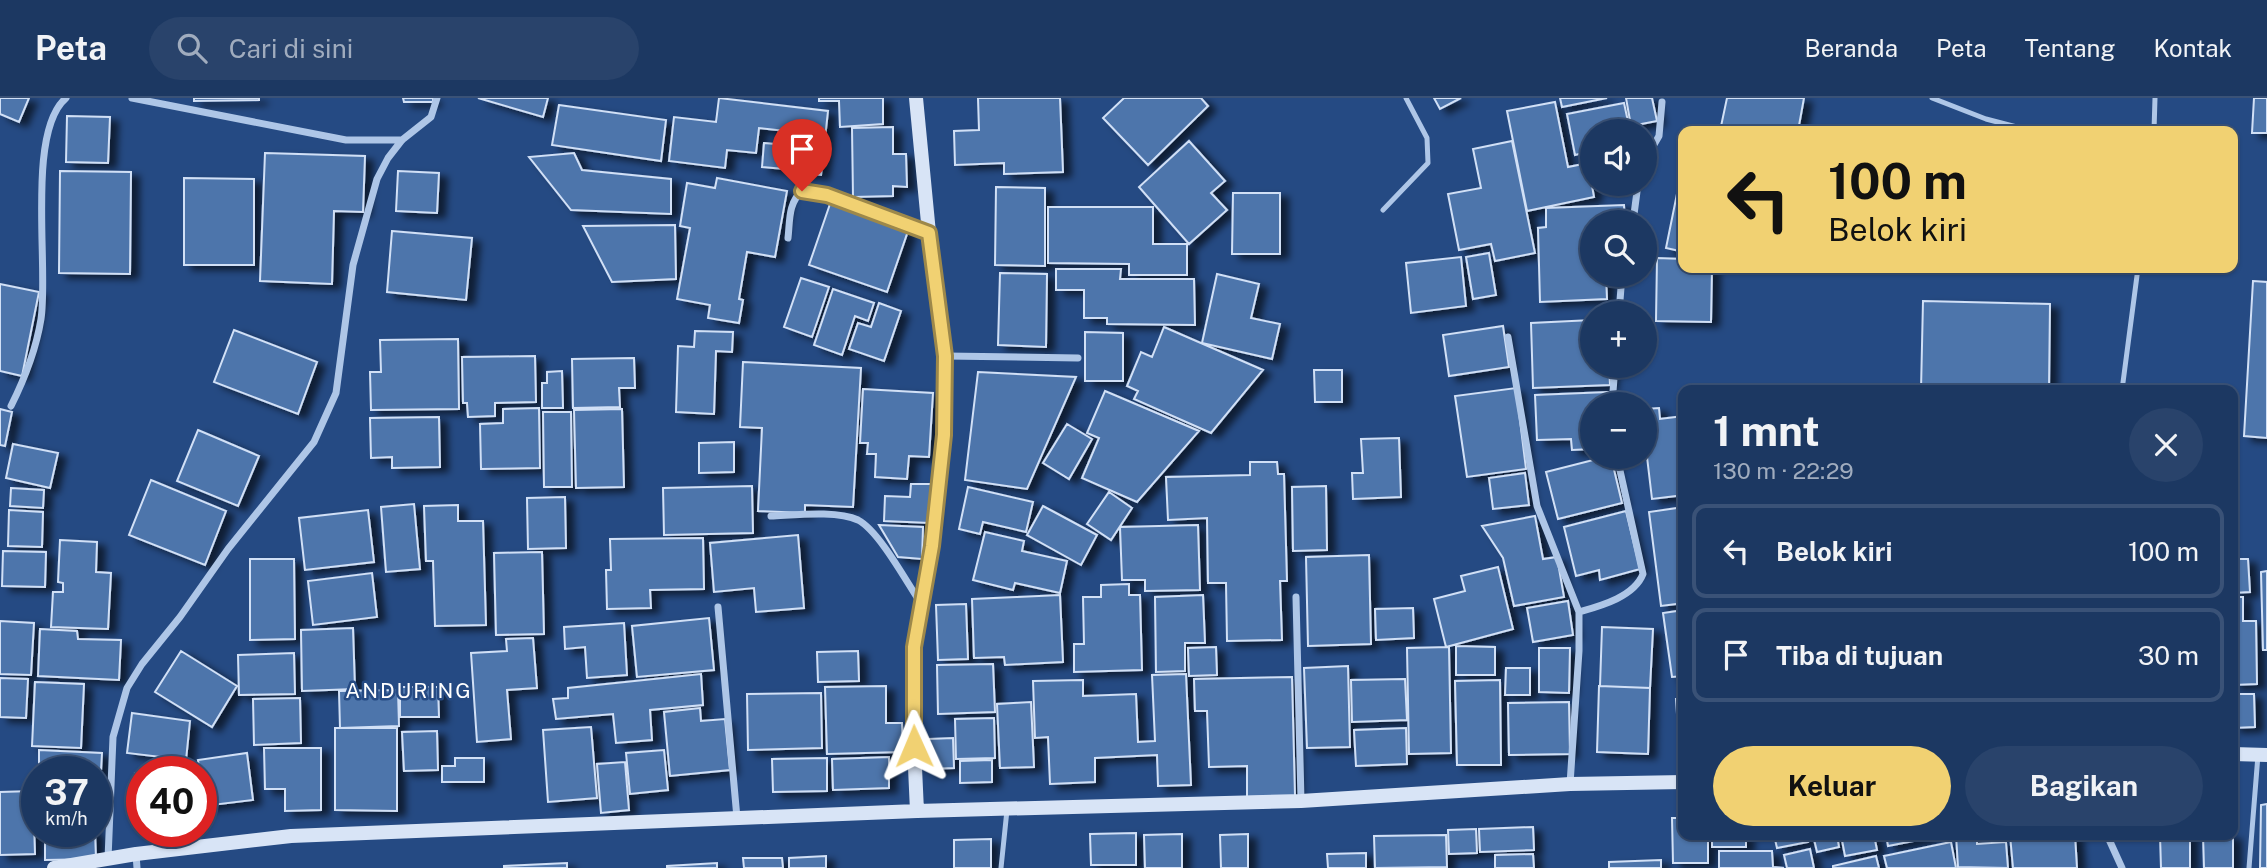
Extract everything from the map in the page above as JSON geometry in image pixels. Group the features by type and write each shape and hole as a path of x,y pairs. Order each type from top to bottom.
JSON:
{"street":[{"path":"11,406 27,374 41,320 41,232 46,144 52,118 66,98"},
{"path":"132,98 346,140 402,140"},
{"path":"108,860 113,737 127,688 228,549 314,442 336,393 353,265 377,178 402,140 431,117 437,98"},
{"path":"916,98 929,233 945,356 944,435 932,546 914,647 913,724 917,811"},
{"path":"1657,139 1662,102"},
{"path":"788,238 791,205 802,191 827,195 929,233"},
{"path":"1508,337 1536,506 1579,612 1570,784"},
{"path":"945,356 1078,358"},
{"path":"1579,612 1605,604 1635,586 1643,574 1620,469"},
{"path":"771,516 823,515 855,519 870,528 920,603"},
{"path":"1296,597 1301,801"},
{"path":"718,607 737,818"},
{"path":"2238,754 2263,755"},
{"path":"54,868 108,860 137,861 290,836 917,811 1301,801 1570,784 1678,782"},
{"path":"2109,840 2122,868"}],"lane":[{"path":"1383,210 1428,163 1427,138 1406,98"},
{"path":"1932,98 1986,119 2013,126"},
{"path":"2154,126 2155,98"},
{"path":"2123,385 2137,273"},
{"path":"2249,868 2263,755"},
{"path":"1001,868 1007,810"}],"building":[{"path":"0,98 29,98 19,122 0,114"},
{"path":"194,98 259,98 259,100 194,101"},
{"path":"403,98 433,98 433,102 404,102"},
{"path":"478,98 548,98 543,117"},
{"path":"719,98 828,111 821,175 790,171 794,132 759,128 756,153 727,150 725,168 669,161 674,117 716,122"},
{"path":"819,98 883,98 883,124 840,127 839,101 819,101"},
{"path":"978,98 1060,98 1063,172 1004,174 1004,163 955,165 954,131 979,130"},
{"path":"1124,98 1201,98 1208,106 1148,165 1103,118"},
{"path":"1434,98 1461,98 1440,109"},
{"path":"1560,98 1607,98 1562,107"},
{"path":"1626,98 1652,98 1657,119 1630,119"},
{"path":"1727,98 1804,98 1799,126 1721,126"},
{"path":"2254,98 2267,98 2267,133 2252,133"},
{"path":"1555,102 1568,167 1580,165 1580,196 1594,197 1527,211 1507,111"},
{"path":"1624,103 1627,119 1580,119 1580,154 1575,155 1567,114"},
{"path":"559,105 666,120 661,161 552,145"},
{"path":"67,116 110,117 108,163 66,162"},
{"path":"893,127 893,154 906,154 907,187 893,186 893,196 853,197 852,128"},
{"path":"1189,141 1225,181 1211,193 1227,210 1189,244 1139,187"},
{"path":"1512,141 1535,253 1495,261 1491,244 1459,250 1448,194 1481,188 1473,149"},
{"path":"764,143 787,145 785,169 762,167"},
{"path":"265,153 365,156 363,212 334,211 332,284 260,281"},
{"path":"574,153 582,170 671,179 671,214 571,210 529,157"},
{"path":"60,171 131,172 130,274 59,273"},
{"path":"398,171 439,173 437,213 396,211"},
{"path":"184,178 254,179 254,265 184,265"},
{"path":"717,178 787,191 775,257 747,252 739,299 743,300 739,323 708,318 710,305 677,299 690,228 680,226 687,183 715,188"},
{"path":"996,187 1045,188 1045,266 995,265"},
{"path":"1678,189 1678,251 1666,248"},
{"path":"1233,193 1280,193 1280,254 1232,254"},
{"path":"830,204 908,231 887,292 809,265"},
{"path":"1624,205 1624,210 1580,210 1580,287 1606,287 1607,299 1540,302 1538,228 1546,227 1546,208"},
{"path":"1048,207 1153,207 1153,244 1187,244 1187,275 1129,275 1129,264 1048,263"},
{"path":"675,225 676,279 612,282 583,226"},
{"path":"392,231 472,238 466,300 387,292"},
{"path":"1489,253 1496,295 1473,299 1466,257"},
{"path":"1461,257 1466,306 1411,313 1406,263"},
{"path":"1657,258 1678,259 1678,273 1712,273 1711,322 1657,321"},
{"path":"1056,269 1121,269 1120,279 1194,279 1195,325 1107,324 1107,318 1084,318 1084,290 1056,290"},
{"path":"1000,273 1047,274 1046,347 998,345"},
{"path":"1217,274 1259,284 1251,318 1280,324 1272,359 1202,343"},
{"path":"801,278 829,287 812,337 784,327"},
{"path":"2253,281 2267,282 2267,438 2244,436"},
{"path":"0,284 39,292 22,376 0,371"},
{"path":"833,289 874,303 868,321 855,316 842,355 814,345"},
{"path":"1923,301 2050,304 2049,385 1921,385"},
{"path":"879,303 901,311 884,361 849,349 858,323 871,327"},
{"path":"1580,321 1580,378 1610,378 1610,385 1533,388 1531,323"},
{"path":"1503,326 1509,367 1449,376 1443,335"},
{"path":"1164,327 1263,370 1211,433 1134,399 1138,391 1127,386 1141,352 1152,357"},
{"path":"234,330 317,362 298,414 214,382"},
{"path":"695,331 733,332 732,352 716,351 714,414 676,412 678,346 694,347"},
{"path":"1085,332 1123,333 1123,381 1085,381"},
{"path":"458,339 459,409 371,410 370,372 381,372 380,340"},
{"path":"535,356 536,402 495,403 495,416 468,417 467,403 463,403 462,357"},
{"path":"634,358 635,388 619,388 620,407 573,408 572,359"},
{"path":"743,362 861,368 853,507 805,505 805,513 758,511 762,428 740,427"},
{"path":"1314,370 1342,370 1342,402 1315,402"},
{"path":"562,371 563,408 542,408 542,383 547,383 547,372"},
{"path":"978,372 1076,377 1027,489 965,480"},
{"path":"1516,388 1526,469 1467,477 1455,396"},
{"path":"863,389 933,393 929,457 909,456 907,479 875,477 876,454 867,454 868,443 860,443"},
{"path":"1105,391 1199,431 1137,502 1082,478 1099,438 1087,433"},
{"path":"1580,393 1580,450 1572,450 1571,439 1537,440 1535,395"},
{"path":"539,408 540,468 481,469 480,424 503,423 503,409"},
{"path":"1659,408 1660,419 1678,417 1678,496 1652,499 1648,469 1657,469"},
{"path":"0,409 12,412 5,446 0,445"},
{"path":"622,409 624,487 576,488 574,410"},
{"path":"543,412 571,412 572,487 544,487"},
{"path":"439,417 440,467 392,468 392,457 371,458 370,418"},
{"path":"1067,424 1092,439 1069,479 1043,463"},
{"path":"198,430 259,456 238,506 177,481"},
{"path":"1399,438 1401,497 1353,499 1352,473 1363,473 1361,439"},
{"path":"734,442 734,472 699,473 699,443"},
{"path":"13,444 58,453 50,488 6,478"},
{"path":"1250,462 1277,462 1278,474 1284,474 1287,581 1280,581 1282,640 1227,641 1226,583 1208,583 1207,518 1168,520 1166,477 1250,475"},
{"path":"1580,463 1580,469 1614,469 1622,503 1558,519 1546,472"},
{"path":"1525,473 1529,505 1493,509 1489,478"},
{"path":"151,480 226,511 205,565 129,535"},
{"path":"911,484 932,484 930,523 884,521 885,496 910,497"},
{"path":"752,486 753,533 664,535 663,488"},
{"path":"1326,486 1327,550 1293,551 1292,487"},
{"path":"968,487 1033,502 1026,532 983,522 980,534 959,529"},
{"path":"11,488 44,490 43,508 10,506"},
{"path":"1109,492 1132,508 1111,540 1087,524"},
{"path":"565,497 566,548 528,549 527,498"},
{"path":"414,504 420,569 386,572 381,507"},
{"path":"458,505 458,521 483,521 486,625 435,626 433,561 426,561 424,506"},
{"path":"1043,506 1097,535 1081,565 1027,535"},
{"path":"1678,508 1678,604 1661,606 1649,512"},
{"path":"9,510 43,512 42,547 8,546"},
{"path":"368,510 374,562 305,570 299,518"},
{"path":"1626,511 1640,569 1600,580 1599,570 1576,576 1564,527"},
{"path":"1535,516 1543,559 1557,557 1564,597 1514,606 1503,558 1482,526"},
{"path":"879,525 923,527 922,559 898,557"},
{"path":"1198,525 1200,590 1145,591 1145,580 1122,580 1120,527"},
{"path":"985,532 1024,541 1022,551 1067,561 1060,593 1015,583 1013,590 973,580"},
{"path":"798,535 804,608 756,612 754,588 714,592 710,543"},
{"path":"703,538 704,589 650,590 651,608 607,609 606,570 611,570 610,539"},
{"path":"60,540 97,542 96,572 111,573 108,629 51,627 53,592 63,592 63,583 58,582"},
{"path":"3,551 46,552 45,587 2,586"},
{"path":"542,552 544,634 496,635 494,553"},
{"path":"1369,555 1371,644 1308,646 1306,557"},
{"path":"250,559 294,559 295,639 250,640"},
{"path":"2238,559 2248,559 2250,592 2238,593"},
{"path":"1498,567 1513,629 1446,647 1434,599 1465,591 1461,576"},
{"path":"2267,571 2267,650 2263,650 2261,572"},
{"path":"372,573 377,617 313,625 308,581"},
{"path":"1129,584 1129,595 1140,595 1142,670 1074,672 1074,644 1084,644 1083,597 1101,597 1101,585"},
{"path":"1060,595 1063,662 1005,665 1004,657 974,658 972,599"},
{"path":"1203,595 1205,643 1185,643 1185,671 1156,672 1155,597"},
{"path":"2238,597 2243,597 2243,621 2256,621 2257,684 2238,685"},
{"path":"1568,601 1573,635 1533,642 1527,608"},
{"path":"966,604 968,659 938,660 936,605"},
{"path":"1413,608 1414,638 1376,640 1375,609"},
{"path":"1678,611 1678,676 1672,677 1663,613"},
{"path":"709,618 714,670 637,677 632,626"},
{"path":"0,621 34,623 31,675 0,674"},
{"path":"624,623 627,675 587,678 585,647 565,649 564,627"},
{"path":"1602,627 1653,629 1650,688 1600,686"},
{"path":"353,628 355,689 302,691 301,630"},
{"path":"40,629 77,631 78,639 121,640 119,680 38,676"},
{"path":"533,638 537,688 507,690 511,739 477,742 471,653 507,651 506,639"},
{"path":"1456,646 1495,647 1495,675 1456,675"},
{"path":"1216,647 1217,675 1189,676 1188,648"},
{"path":"1449,647 1451,753 1409,754 1407,648"},
{"path":"1539,648 1570,648 1569,693 1539,692"},
{"path":"181,651 237,686 212,727 155,692"},
{"path":"858,651 859,681 818,682 817,652"},
{"path":"294,653 295,694 239,695 238,655"},
{"path":"993,664 995,712 938,714 937,665"},
{"path":"1348,666 1350,747 1307,748 1304,668"},
{"path":"1506,668 1530,668 1530,695 1505,695"},
{"path":"701,674 703,705 650,710 652,740 616,743 613,714 556,719 553,699 568,698 568,688"},
{"path":"1186,674 1191,785 1158,786 1157,755 1095,758 1095,782 1050,784 1048,737 1035,738 1033,681 1083,680 1083,696 1136,694 1138,742 1155,741 1152,675"},
{"path":"1292,677 1295,796 1247,797 1247,766 1209,767 1207,711 1195,711 1194,679"},
{"path":"0,678 28,679 26,718 0,717"},
{"path":"1405,679 1407,720 1352,722 1351,680"},
{"path":"1500,680 1501,765 1457,765 1455,681"},
{"path":"35,682 84,684 81,748 32,746"},
{"path":"886,686 886,723 902,723 903,752 827,754 825,687"},
{"path":"1599,686 1650,688 1648,754 1597,752"},
{"path":"400,687 438,687 439,717 400,717"},
{"path":"398,690 399,726 340,728 339,691"},
{"path":"821,693 822,748 748,750 747,694"},
{"path":"2238,694 2254,694 2255,727 2238,728"},
{"path":"300,698 301,743 254,745 253,699"},
{"path":"1031,702 1034,767 1000,768 997,704"},
{"path":"1569,702 1570,754 1509,755 1508,703"},
{"path":"700,708 701,721 725,719 730,770 670,776 664,712"},
{"path":"132,713 190,721 186,756 127,753"},
{"path":"994,718 995,758 956,759 955,719"},
{"path":"591,727 597,798 548,802 543,730"},
{"path":"335,728 397,728 397,811 335,810"},
{"path":"1406,728 1407,764 1356,766 1354,730"},
{"path":"437,731 438,770 404,771 402,732"},
{"path":"953,738 954,768 929,769 928,739"},
{"path":"264,748 321,748 321,810 285,811 285,789 265,789"},
{"path":"39,750 102,753 102,756 39,756"},
{"path":"664,750 668,790 630,794 626,753"},
{"path":"247,753 253,800 217,804 217,757"},
{"path":"889,757 889,788 833,790 832,759"},
{"path":"455,758 484,758 484,782 442,782 442,766 455,766"},
{"path":"827,758 827,791 773,792 772,759"},
{"path":"992,760 992,782 960,783 960,761"},
{"path":"625,762 629,810 601,813 597,764"},
{"path":"21,791 21,847 35,847 35,854 0,855 0,792"},
{"path":"2267,804 2267,868 2260,868 2261,805"},
{"path":"1672,818 1678,818 1678,840 1708,840 1708,863 1673,863"},
{"path":"1533,827 1534,850 1480,852 1479,829"},
{"path":"1476,829 1477,853 1449,854 1448,830"},
{"path":"1136,833 1136,865 1091,865 1090,834"},
{"path":"1182,834 1182,868 1145,868 1144,835"},
{"path":"1248,834 1248,868 1221,868 1220,835"},
{"path":"1446,835 1447,867 1375,868 1374,836"},
{"path":"991,839 991,868 954,868 954,840"},
{"path":"1712,840 1746,840 1746,847 1712,847"},
{"path":"1775,840 1808,840 1808,842 1777,848"},
{"path":"1814,840 1838,840 1839,847 1817,852"},
{"path":"1842,840 1875,840 1877,850 1845,856"},
{"path":"1887,840 1919,840 1888,846"},
{"path":"1956,840 1977,840 1977,844 2006,842 2008,868 1958,867"},
{"path":"2010,840 2075,840 2077,868 2013,868"},
{"path":"2160,840 2190,840 2190,868 2161,868"},
{"path":"2203,840 2233,840 2233,868 2204,868"},
{"path":"1951,842 1956,868 1887,868 1884,856"},
{"path":"45,847 96,847 96,859 45,860"},
{"path":"1810,849 1814,868 1787,868 1784,855"},
{"path":"1719,851 1772,851 1773,867 1784,868 1719,868"},
{"path":"1366,853 1366,868 1328,868 1327,854"},
{"path":"1533,854 1534,868 1495,868 1495,855"},
{"path":"826,856 826,868 789,868 789,858"},
{"path":"1876,856 1879,868 1833,868 1833,866"},
{"path":"743,858 782,858 783,868 744,868"},
{"path":"1661,860 1661,868 1609,868 1609,862"},
{"path":"567,863 567,868 504,868 504,866"},
{"path":"717,863 717,868 667,868 667,866"}],"district":[{"name":"ANDURING","path":"409,691"}],"route":[{"path":"802,191 827,195 929,233 945,356 944,435 932,546 914,647 914,746"}]}
